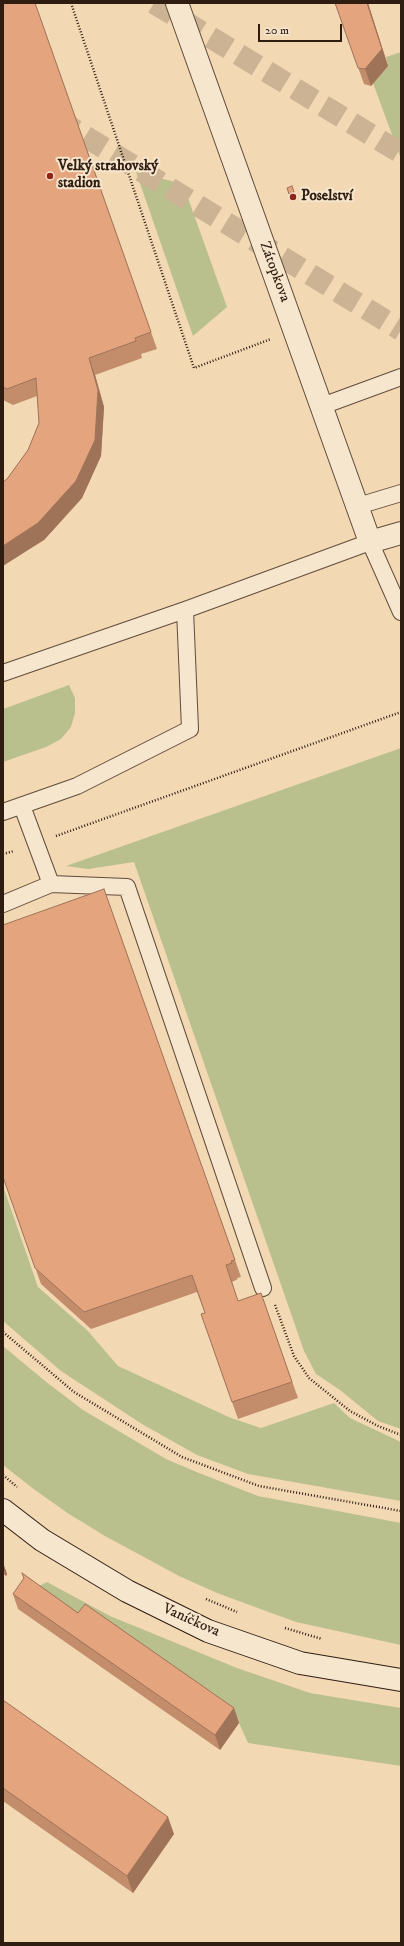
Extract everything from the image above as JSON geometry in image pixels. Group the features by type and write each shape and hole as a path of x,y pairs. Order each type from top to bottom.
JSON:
{"street":[{"name":"Zátopkova","path":"177,3 370,542"},
{"path":"370,542 401,532"},
{"name":"Vaníčkova","path":"3,1510 42,1540 127,1592 208,1631 300,1664 401,1680"}],"lane":[{"path":"322,406 401,377"},
{"path":"358,506 401,493"},
{"path":"3,673 185,610 370,542 401,612"},
{"path":"3,812 77,786 190,729 185,610"},
{"path":"22,806 51,884"},
{"path":"3,904 51,884 128,887 263,1288"}],"path":[{"path":"71,3 194,368 295,330"},
{"path":"3,854 401,712"},
{"path":"263,1288 273,1299 294,1356 309,1378 350,1411 378,1426 401,1435"},
{"path":"3,1332 74,1392 182,1457 258,1486 401,1511"},
{"path":"3,1476 21,1490"},
{"path":"202,1598 238,1612"},
{"path":"278,1626 324,1639"}],"green space":[{"path":"401,52 401,159 373,83 388,66 386,57"},
{"path":"136,172 183,184 227,307 193,336"},
{"path":"69,685 75,698 75,713 71,727 61,739 46,747 3,762 3,709"},
{"path":"401,748 401,1429 378,1421 340,1390 316,1374 304,1351 134,862 88,869 66,866"},
{"path":"3,1186 38,1287 88,1331 118,1366 231,1418 261,1428 334,1403 350,1418 401,1442 401,1501 248,1474 197,1455 142,1424 61,1371 3,1321"},
{"path":"3,1346 83,1410 166,1459 258,1496 401,1523 401,1645 296,1622 217,1593 179,1576 105,1536 69,1514 35,1490 3,1465"},
{"path":"47,1582 110,1616 237,1668 310,1693 401,1708 401,1766 248,1743 239,1723 83,1627 31,1590"}],"building":[{"name":"Velký strahovský stadion","path":"3,3 35,3 151,332 135,338 136,341 89,358 98,390 95,440 76,481 38,523 3,546 3,482 7,479 28,450 39,423 36,378 7,389 3,387"},
{"path":"335,3 367,3 382,49 365,69 358,68"},
{"path":"292,186 294,192 289,194 287,188"},
{"path":"104,889 235,1260 226,1265 238,1301 261,1293 292,1382 232,1402 201,1314 205,1313 192,1275 84,1312 35,1268 3,1177 3,925"},
{"path":"22,1573 78,1613 85,1604 234,1708 215,1735 13,1594 24,1578"},
{"path":"3,1700 168,1817 127,1876 3,1788"}],"tunnel":[{"path":"154,3 401,153"},
{"path":"57,119 401,330"}],"place":[{"name":"Velký strahovský stadion","path":"50,176"},
{"name":"Poselství","path":"293,197"}]}
